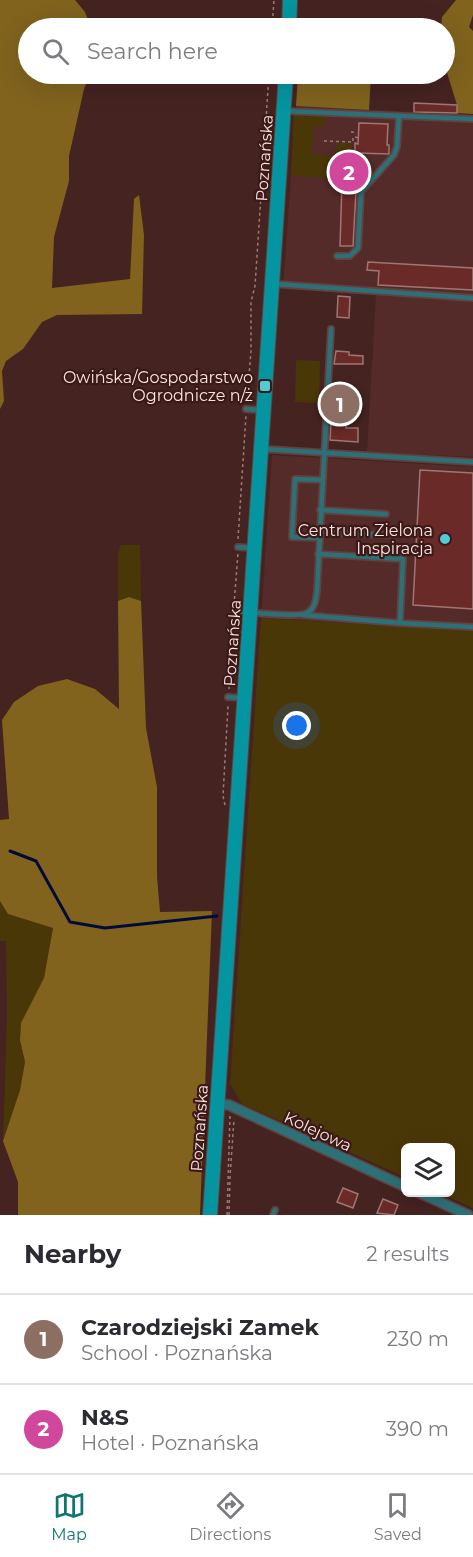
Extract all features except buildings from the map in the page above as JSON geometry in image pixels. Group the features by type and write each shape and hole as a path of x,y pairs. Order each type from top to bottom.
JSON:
{"main road":[{"path":"289,18 290,0"},
{"name":"Poznańska","path":"215,1214 217,1104 285,84"}],"street":[{"name":"Kolejowa","path":"217,1104 229,1105 401,1185"},
{"path":"429,1197 468,1215"}],"lane":[{"path":"283,111 473,119"},
{"path":"337,256 350,256 358,248 361,192 394,155 397,147 399,116"},
{"path":"272,284 473,298"},
{"path":"300,615 311,610 317,591 331,329"},
{"path":"246,409 264,410"},
{"path":"261,449 473,462"},
{"path":"319,538 292,537 295,479 322,480"},
{"path":"320,510 386,514"},
{"path":"319,532 387,535"},
{"path":"238,547 255,549"},
{"path":"318,554 403,559 400,623"},
{"path":"234,611 473,627"},
{"path":"228,697 245,699"}],"path":[{"path":"273,18 274,0"},
{"path":"225,806 223,796 228,697 251,351 249,330 251,302 255,286 268,84"},
{"path":"324,141 353,142 353,132 351,132"},
{"path":"353,137 361,138"},
{"path":"228,1214 230,1111"},
{"path":"228,1214 236,1112"},
{"path":"222,1195 229,1196"},
{"path":"215,1214 228,1214"}],"shaded area":[{"path":"0,0 75,0 87,18 18,18 18,84 86,84 69,156 69,181 54,237 52,288 130,279 134,199 139,195 144,235 142,314 57,315 42,322 23,349 6,361 2,371 4,401 0,409"},
{"path":"456,0 473,0 473,15 469,27 473,31 473,114 457,113 451,84 455,84 455,18 442,17"},
{"path":"297,84 370,84 369,110 296,106"},
{"path":"296,106 473,115 473,457 367,452 376,295 283,289"},
{"path":"294,111 326,113 325,127 314,126 312,154 335,156 336,143 351,143 350,152 343,152 341,179 291,176"},
{"path":"296,360 320,361 319,403 295,402"},
{"path":"272,455 473,467 473,631 261,618"},
{"path":"121,545 140,545 141,601 129,597 118,601 118,553"},
{"path":"129,597 141,601 146,728 157,787 157,877 160,912 212,911 200,1215 18,1215 18,1182 3,1141 20,1090 25,1062 20,1040 21,1023 44,978 53,928 8,914 0,901 0,820 9,819 2,720 14,702 38,686 67,679 95,689 119,709 118,601"},
{"path":"261,618 473,631 473,1208 449,1197 455,1197 455,1143 401,1143 401,1175 242,1104 230,1084"},
{"path":"0,901 8,914 53,928 44,978 21,1023 20,1040 25,1062 20,1090 3,1141 7,1016 6,941 0,941"}],"waterway":[{"path":"10,851 36,861 70,922 105,928 217,916"}],"place":[{"name":"N&S","path":"349,172"},
{"name":"Owińska/Gospodarstwo Ogrodnicze n/ż","path":"265,386"},
{"name":"Czarodziejski Zamek","path":"340,404"},
{"name":"Centrum Zielona Inspiracja","path":"445,539"}]}
